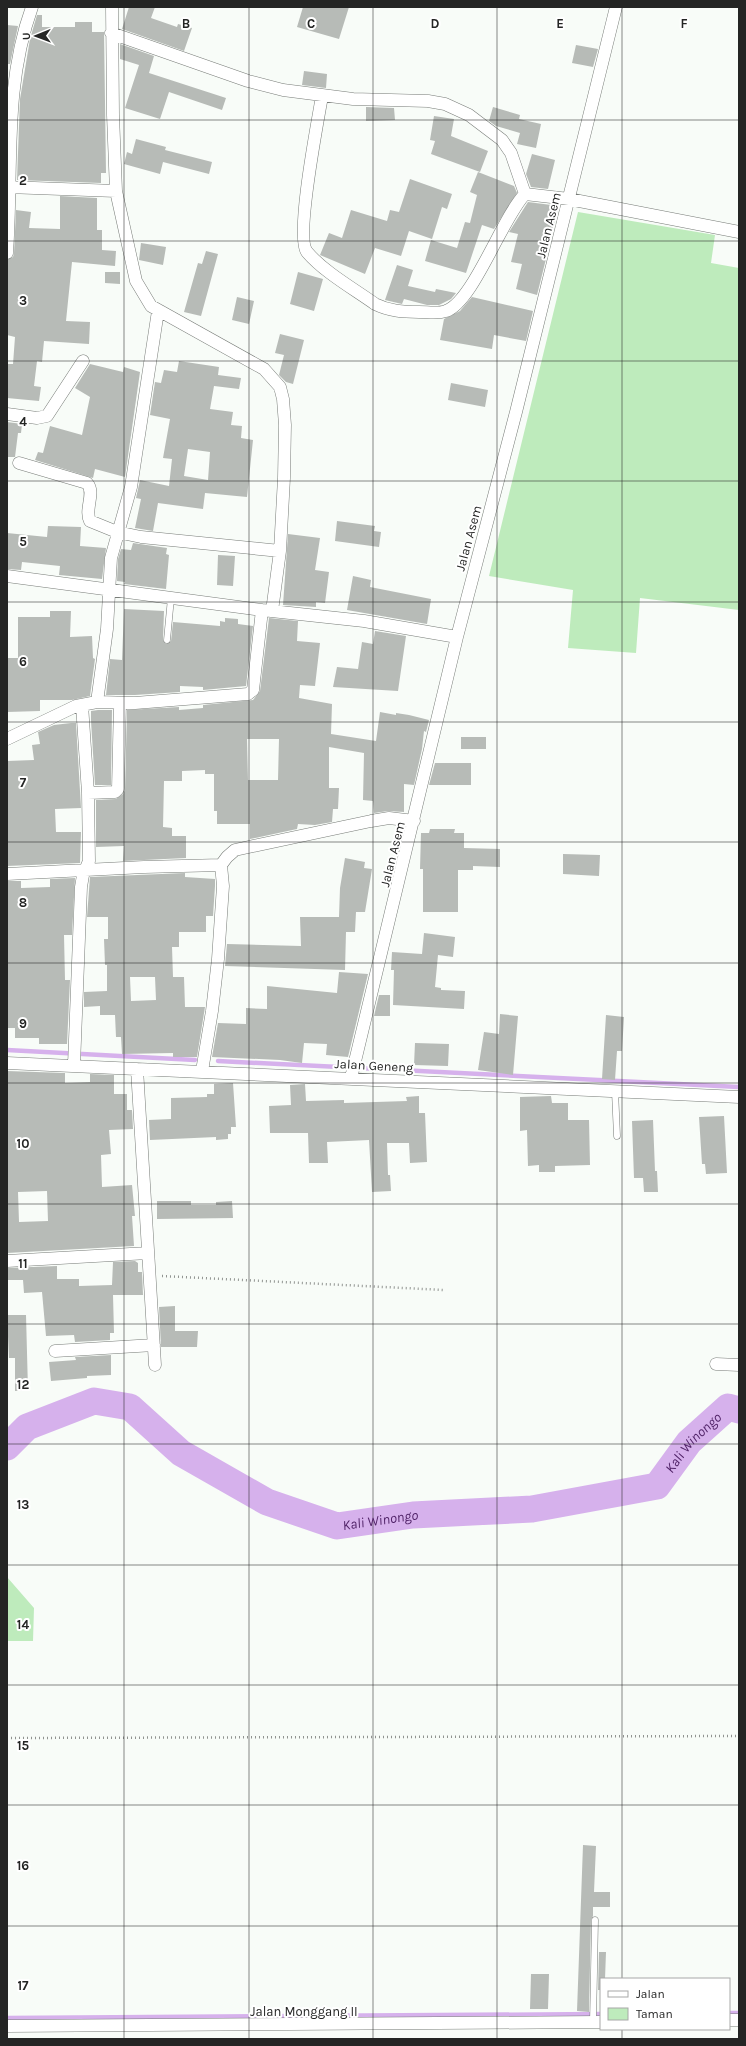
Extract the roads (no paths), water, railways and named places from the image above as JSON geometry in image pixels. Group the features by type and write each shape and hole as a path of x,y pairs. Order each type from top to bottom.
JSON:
{"street":[{"path":"7,253 12,92 16,61 32,7"},
{"path":"7,739 82,705 97,702 120,703 168,701 251,692 280,551 285,448 283,399 280,388 264,369 158,311 147,300 136,281 116,191 111,33 112,7"},
{"name":"Jalan Asem","path":"351,1078 457,637 569,199 616,7"},
{"path":"111,33 248,81 283,90 322,96 428,101 445,104 469,115 502,140 511,153 525,194"},
{"path":"322,96 306,196 303,235 305,248 323,266 375,304 384,308 402,312 440,312 456,306 479,274 495,240 519,200 525,194"},
{"path":"8,187 116,191"},
{"path":"525,194 569,199 739,232"},
{"path":"97,702 110,590 111,558 117,532 131,487 158,311"},
{"path":"7,414 37,418 47,416 83,361"},
{"path":"19,463 86,483 90,490 88,515 90,521 117,532 166,541 280,551"},
{"path":"7,576 171,598 364,621 457,637"},
{"path":"88,793 114,792 118,789 120,703"},
{"path":"74,1056 82,887 85,870 89,861 88,793 82,705"},
{"path":"202,1072 212,1011 218,959 223,886 221,865 227,857 235,850 254,845 382,819 414,821"},
{"path":"7,874 221,865"},
{"name":"Jalan Geneng","path":"7,1063 74,1056 137,1069 739,1097"},
{"path":"137,1069 156,1365"},
{"path":"7,1261 148,1253"},
{"path":"55,1351 154,1345"},
{"path":"716,1364 739,1365"},
{"name":"Jalan Monggang II","path":"7,2026 597,2022"}],"lane":[{"path":"167,640 171,598"},
{"path":"615,1092 617,1136"},
{"path":"595,1920 597,2022"}],"waterway":[{"path":"7,1050 195,1060"},
{"path":"218,1061 739,1087"},
{"name":"Kali Winongo","path":"7,1447 27,1427 94,1401 130,1407 181,1453 267,1502 337,1526 413,1515 532,1509 657,1486 689,1442 728,1407 739,1410"},
{"path":"730,2013 739,2013"},
{"path":"7,2018 600,2014"}]}
